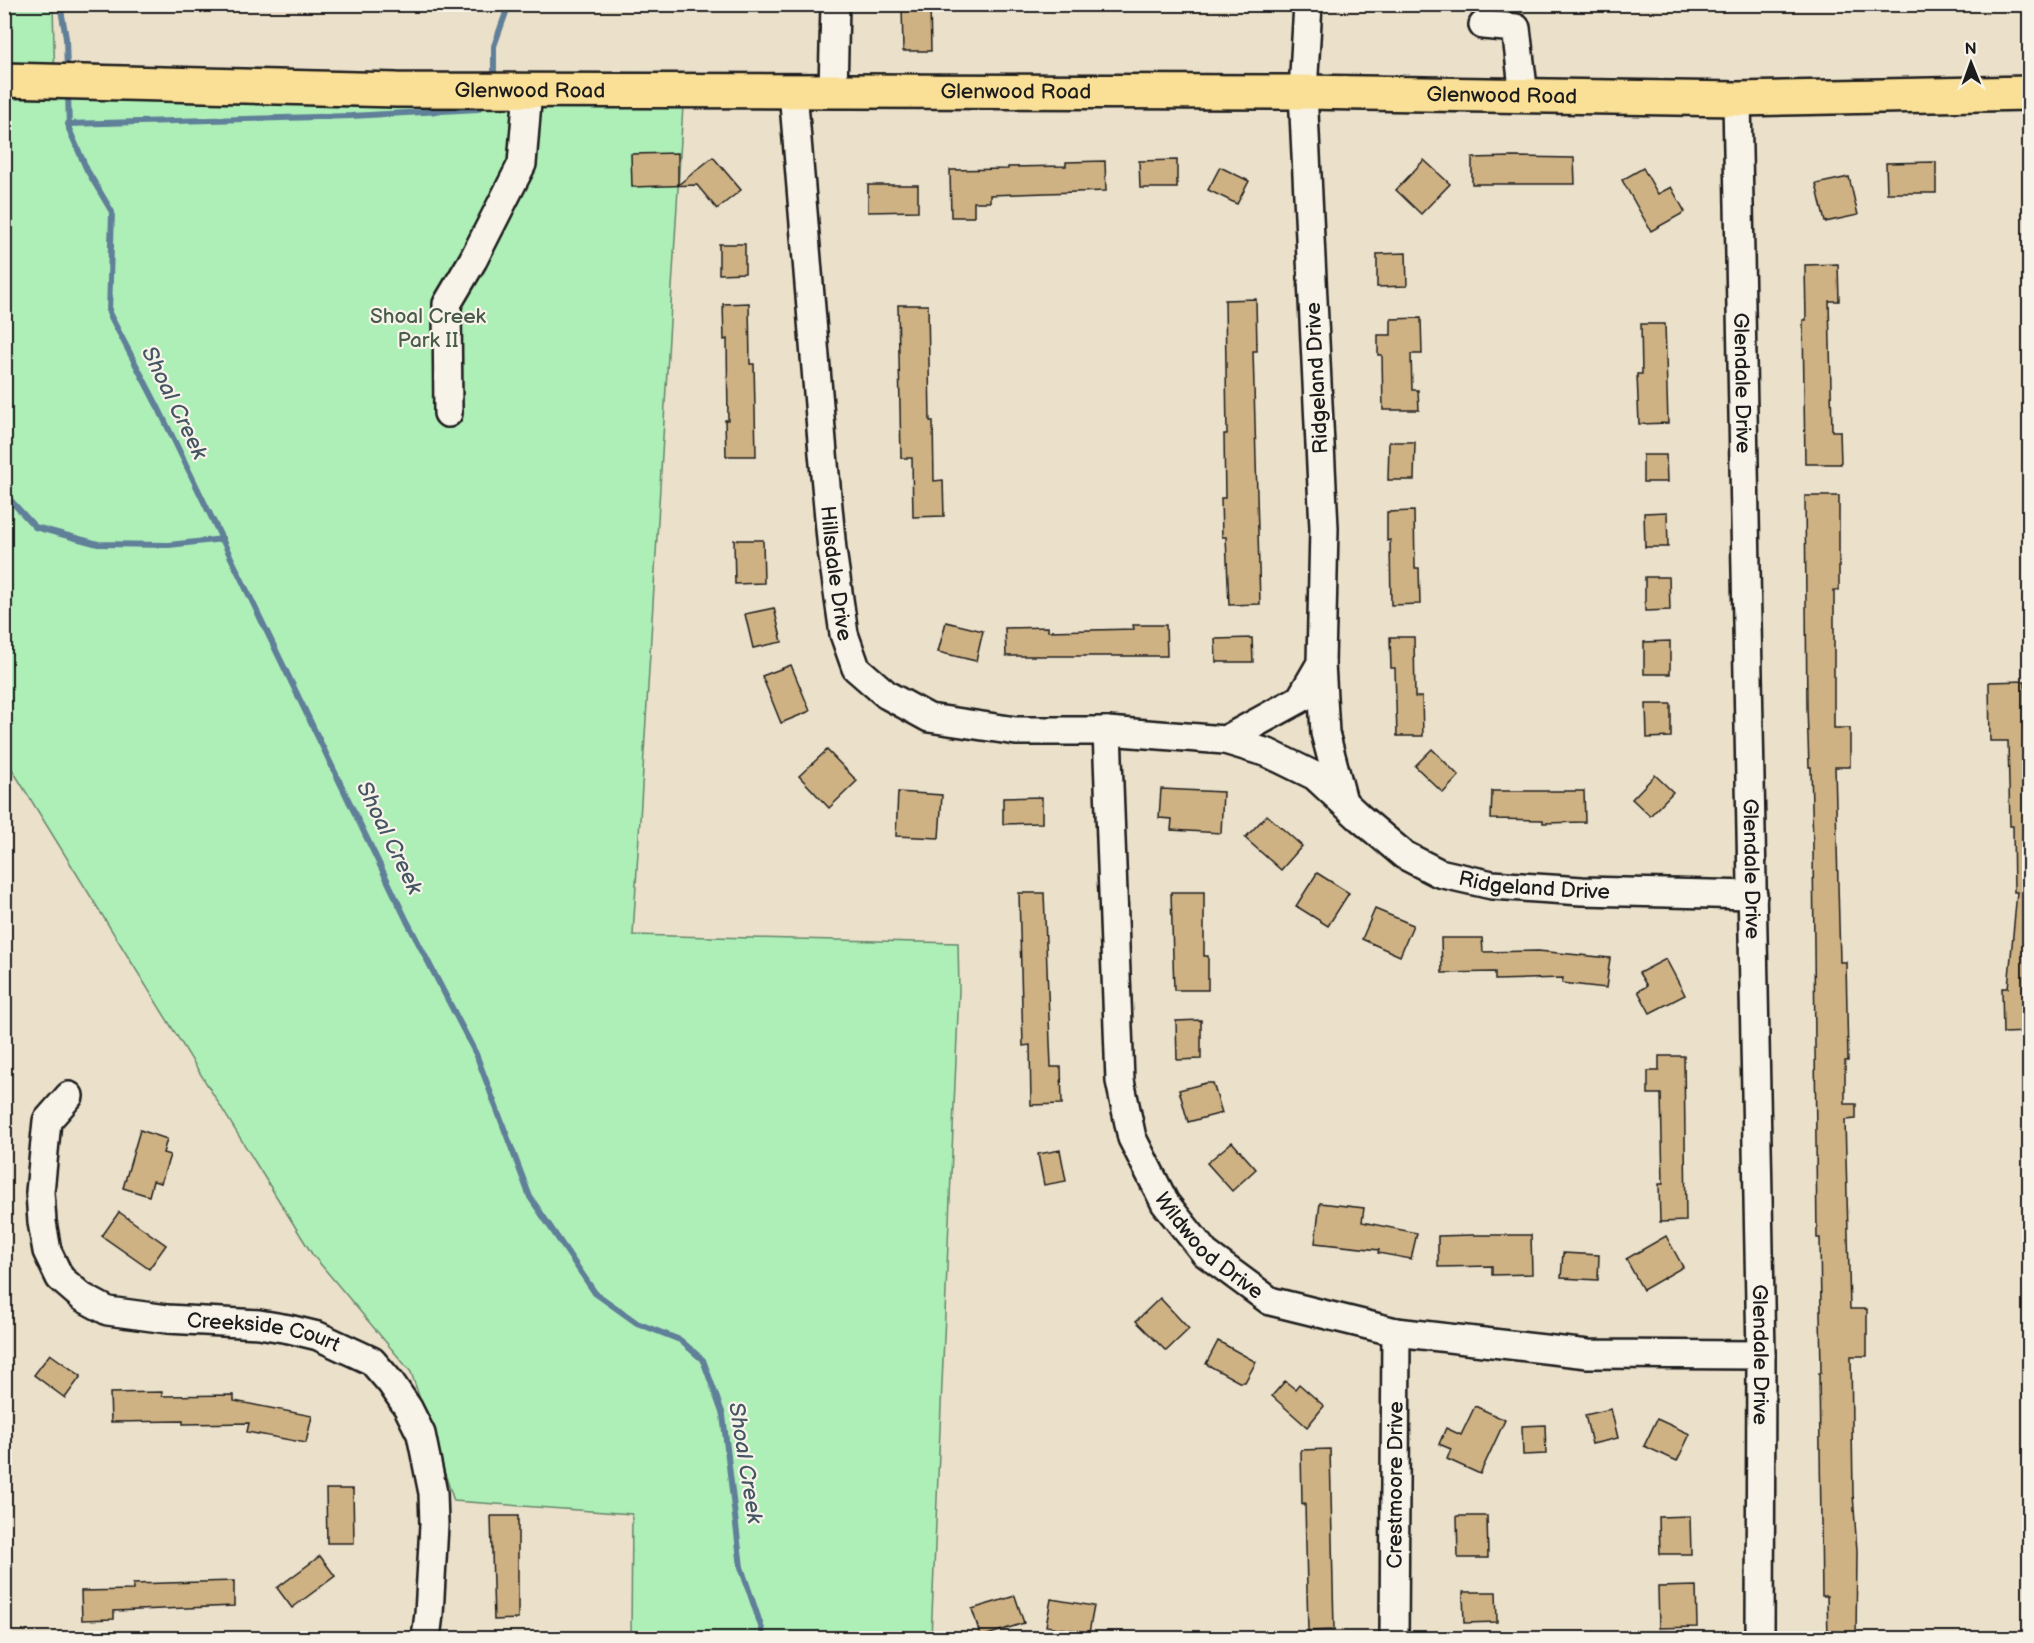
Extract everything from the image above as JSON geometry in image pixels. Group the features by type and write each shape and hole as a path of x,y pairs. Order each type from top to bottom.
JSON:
{"main road":[{"name":"Glenwood Road","path":"4,80 397,90 1303,92 1737,99 2030,93"}],"street":[{"path":"833,91 835,4"},
{"name":"Ridgeland Drive","path":"1308,4 1303,92 1324,528 1321,663 1324,733 1343,801"},
{"path":"1483,25 1516,28 1524,96"},
{"path":"448,412 447,304 473,260 522,164 528,90"},
{"name":"Hillsdale Drive","path":"793,91 831,539 844,634 856,668 887,695 929,718 1016,731 1107,730 1225,740"},
{"name":"Glendale Drive","path":"1737,99 1761,1355 1760,1638"},
{"name":"Ridgeland Drive","path":"1225,740 1300,699 1321,663"},
{"name":"Wildwood Drive","path":"1107,730 1120,1081 1132,1138 1165,1203 1205,1253 1270,1301 1396,1332 1588,1353 1761,1355"},
{"name":"Ridgeland Drive","path":"1225,740 1268,753 1315,776 1404,855 1439,873 1482,883 1582,891 1753,895"},
{"name":"Creekside Court","path":"69,1096 47,1121 40,1192 47,1251 60,1278 82,1297 108,1311 167,1319 259,1324 318,1336 372,1360 392,1383 421,1434 433,1493 434,1525 426,1638"},
{"name":"Crestmoore Drive","path":"1394,1638 1396,1332"}],"green space":[{"name":"Shoal Creek Park II","path":"5,5 53,5 55,87 684,89 633,935 958,943 959,990 931,1638 631,1638 632,1514 454,1501 411,1372 312,1254 5,758"}],"building":[{"path":"902,5 930,5 931,51 903,51"},
{"path":"678,153 678,185 713,157 741,190 717,209 697,185 632,187 631,154"},
{"path":"1472,158 1574,158 1575,184 1472,184"},
{"path":"1177,160 1177,188 1140,188 1139,161"},
{"path":"1424,160 1450,184 1421,214 1396,190"},
{"path":"1105,161 1106,191 990,195 990,202 974,202 974,217 951,217 950,170 1066,166 1066,162"},
{"path":"1936,162 1936,193 1887,193 1886,163"},
{"path":"1220,167 1249,181 1237,204 1208,190"},
{"path":"1643,168 1658,194 1671,187 1685,212 1651,231 1622,180"},
{"path":"1849,177 1858,215 1825,222 1816,184"},
{"path":"868,185 918,185 918,211 868,212"},
{"path":"719,244 745,244 745,273 719,274"},
{"path":"1406,253 1407,286 1377,287 1377,254"},
{"path":"1838,264 1839,301 1829,301 1832,431 1840,431 1841,464 1805,464 1803,320 1806,320 1805,265"},
{"path":"1256,299 1257,351 1253,351 1260,604 1229,605 1226,537 1222,537 1221,498 1225,498 1224,434 1227,434 1225,300"},
{"path":"749,303 750,364 754,364 756,456 726,456 727,339 724,340 723,304"},
{"path":"898,305 928,305 930,421 933,421 934,481 943,480 944,516 913,517 912,458 901,458"},
{"path":"1421,318 1422,354 1411,354 1412,390 1418,390 1419,410 1383,410 1382,355 1378,355 1378,335 1391,335 1391,319"},
{"path":"1641,324 1665,324 1668,423 1639,424 1637,374 1642,374"},
{"path":"1389,442 1415,442 1414,480 1388,480"},
{"path":"1643,455 1666,455 1667,482 1643,482"},
{"path":"1805,496 1839,496 1839,590 1834,590 1834,728 1850,728 1850,767 1835,767 1840,962 1846,962 1848,1061 1845,1061 1845,1104 1856,1104 1856,1119 1845,1120 1850,1309 1867,1309 1867,1356 1851,1356 1853,1494 1857,1551 1856,1638 1828,1638 1827,1596 1822,1596 1820,1238 1817,1238 1813,848 1807,707"},
{"path":"1414,511 1415,568 1419,568 1420,604 1391,605 1387,512"},
{"path":"1667,512 1668,547 1645,547 1644,513"},
{"path":"734,540 763,540 764,583 735,584"},
{"path":"1645,577 1669,577 1670,610 1645,611"},
{"path":"774,608 782,642 753,648 745,614"},
{"path":"946,622 983,631 976,661 938,652"},
{"path":"1133,625 1166,625 1167,656 1006,656 1005,628 1048,627 1048,631 1134,629"},
{"path":"1390,637 1414,637 1415,697 1422,697 1423,736 1397,736 1395,668 1391,668"},
{"path":"1252,638 1253,662 1216,662 1215,639"},
{"path":"1670,641 1670,674 1644,674 1644,642"},
{"path":"791,665 810,711 781,723 762,676"},
{"path":"2025,681 2026,764 2030,764 2030,1032 2003,1033 2002,988 2008,988 2017,892 2014,892 2013,826 2010,826 2008,741 1990,741 1989,682"},
{"path":"1646,704 1671,704 1671,737 1647,738"},
{"path":"1432,749 1459,776 1443,793 1415,766"},
{"path":"827,750 857,781 829,808 799,776"},
{"path":"1655,775 1673,792 1650,816 1632,799"},
{"path":"1161,789 1223,792 1221,833 1171,830 1172,819 1159,818"},
{"path":"1492,791 1584,791 1585,822 1543,823 1543,820 1491,819"},
{"path":"898,792 942,795 939,838 896,836"},
{"path":"1042,797 1042,823 1003,824 1003,798"},
{"path":"1267,815 1302,846 1281,870 1245,838"},
{"path":"1317,873 1349,893 1328,926 1296,906"},
{"path":"1171,892 1204,892 1204,956 1208,956 1208,990 1174,990"},
{"path":"1019,893 1044,893 1051,1067 1061,1067 1062,1104 1031,1105 1030,1045 1023,1046"},
{"path":"1375,909 1413,925 1400,956 1362,939"},
{"path":"1441,938 1482,938 1483,952 1538,951 1610,958 1606,988 1562,983 1563,978 1495,980 1495,972 1442,973"},
{"path":"1666,959 1685,995 1650,1013 1638,991 1647,986 1639,973"},
{"path":"1201,1020 1201,1059 1177,1060 1176,1021"},
{"path":"1659,1056 1684,1056 1686,1221 1660,1222 1659,1184 1663,1184 1661,1094 1648,1094 1648,1071 1659,1071"},
{"path":"1213,1083 1222,1113 1188,1122 1179,1090"},
{"path":"140,1130 167,1139 163,1153 170,1155 161,1183 153,1181 149,1196 123,1188"},
{"path":"1232,1142 1256,1169 1232,1191 1207,1163"},
{"path":"1060,1150 1066,1181 1044,1185 1038,1154"},
{"path":"1320,1203 1364,1208 1362,1222 1417,1233 1411,1259 1378,1253 1379,1250 1315,1243"},
{"path":"119,1212 166,1245 149,1269 102,1236"},
{"path":"1531,1235 1532,1274 1492,1275 1492,1266 1438,1267 1438,1236"},
{"path":"1666,1236 1683,1267 1643,1290 1626,1259"},
{"path":"1563,1253 1599,1255 1598,1280 1561,1278"},
{"path":"1160,1298 1189,1329 1166,1351 1136,1321"},
{"path":"1218,1341 1256,1362 1245,1382 1239,1382 1206,1364"},
{"path":"50,1354 81,1376 65,1398 34,1375"},
{"path":"1285,1381 1295,1389 1299,1384 1324,1406 1307,1427 1272,1396"},
{"path":"162,1392 162,1396 234,1395 234,1401 312,1416 306,1443 247,1432 249,1423 111,1422 110,1393"},
{"path":"1475,1406 1505,1420 1480,1474 1447,1459 1451,1449 1439,1444 1446,1428 1461,1435"},
{"path":"1611,1409 1618,1438 1592,1444 1585,1415"},
{"path":"1657,1419 1690,1434 1677,1461 1644,1446"},
{"path":"1545,1425 1546,1454 1523,1455 1522,1426"},
{"path":"1330,1449 1334,1630 1308,1631 1305,1503 1302,1504 1301,1450"},
{"path":"326,1489 353,1489 354,1543 327,1543"},
{"path":"491,1516 518,1516 518,1619 494,1620"},
{"path":"1457,1516 1487,1516 1488,1558 1458,1558"},
{"path":"1690,1516 1691,1554 1660,1554 1659,1517"},
{"path":"320,1556 335,1576 292,1608 277,1588"},
{"path":"234,1581 234,1606 114,1611 114,1619 82,1620 81,1591 133,1590 133,1584"},
{"path":"1696,1586 1697,1627 1659,1628 1658,1587"},
{"path":"1463,1592 1496,1592 1497,1622 1464,1623"},
{"path":"1015,1596 1024,1623 981,1637 972,1609"},
{"path":"1051,1599 1094,1606 1089,1633 1046,1626"}],"waterway":[{"name":"Shoal Creek","path":"60,4 66,38 67,73"},
{"path":"494,80 494,46 509,4"},
{"name":"Shoal Creek","path":"68,92 69,129 87,170 112,212 109,313 159,409 407,921 476,1054 530,1197 595,1293 637,1323 680,1340 703,1360 723,1415 741,1567 763,1638"},
{"path":"68,124 351,116 478,109 484,102"},
{"path":"4,493 35,527 98,544 169,545 223,539"}]}
